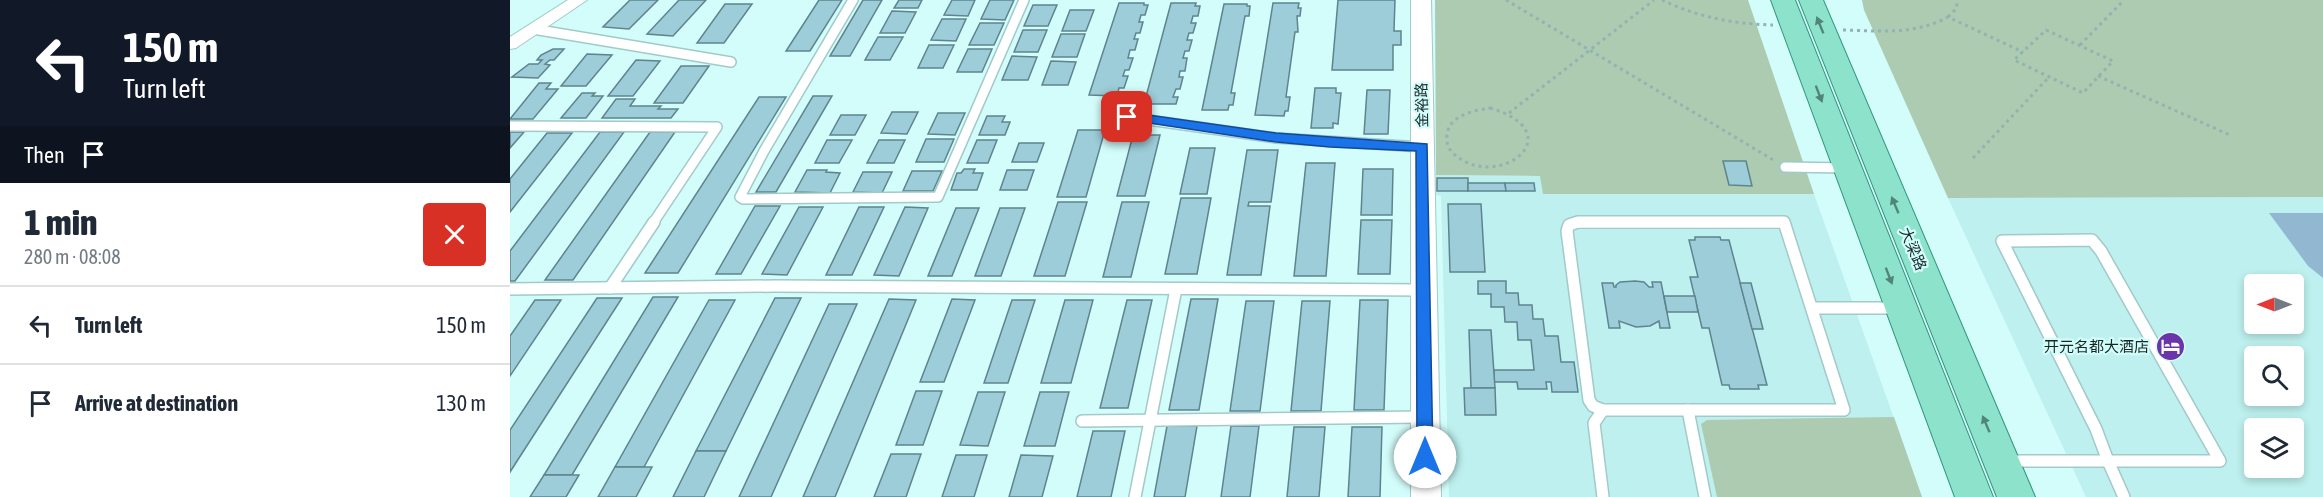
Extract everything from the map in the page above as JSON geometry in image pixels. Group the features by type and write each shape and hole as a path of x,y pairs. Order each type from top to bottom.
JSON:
{"main road":[{"name":"大梁路","path":"1799,19 1811,0"},
{"name":"大梁路","path":"1799,19 1847,168 1974,497"},
{"name":"大梁路","path":"1799,19 2016,497"}],"street":[{"path":"510,44 579,0"},
{"name":"金裕路","path":"1421,0 1426,497"}],"lane":[{"path":"853,0 764,151 740,197 743,199 938,197 1024,0"},
{"path":"533,29 731,62"},
{"path":"1127,117 1276,138 1422,147"},
{"path":"510,126 717,127 610,288"},
{"path":"1785,167 1847,168"},
{"path":"1578,222 1784,222 1844,410 1603,410 1593,406 1589,400 1567,231 1569,225 1578,222"},
{"path":"2001,461 2108,461 2220,461 2101,251 2092,240 2002,241 2096,429 2108,461 2124,497"},
{"path":"510,289 775,286 1424,290"},
{"path":"1135,497 1176,289"},
{"path":"1812,308 1901,308"},
{"path":"1603,410 1594,423 1603,497"},
{"path":"1688,410 1705,497"},
{"path":"1082,421 1425,417"}],"path":[{"path":"1506,0 1785,167"},
{"path":"1509,113 1654,0"},
{"path":"1662,0 1713,18 1736,23 1799,19 1903,30 1935,26 1956,9 1958,0"},
{"path":"2080,45 2124,0"},
{"path":"1948,17 2023,52"},
{"path":"2046,30 2113,61 2083,93 2014,60 2023,52 2046,30"},
{"path":"2098,76 2230,135"},
{"path":"1972,158 2049,77"},
{"path":"1490,108 1509,113 1518,118 1528,131 1529,146 1519,159 1500,166 1478,166 1461,160 1446,143 1447,130 1455,118 1462,114 1490,108"}],"shaded area":[{"path":"1436,175 1541,176 1543,194 1814,194 1922,497 1449,497 1441,196 1436,195"},
{"name":"开元名都大酒店","path":"2323,197 2323,213 2270,213 2308,266 2323,278 2323,497 2086,497 1948,198"},
{"path":"2269,213 2323,213 2323,278 2308,266"}],"green space":[{"path":"1435,0 1748,0 1814,194 1543,194 1540,176 1436,175"},
{"path":"1862,0 2323,0 2323,197 1948,198 1864,10"},
{"path":"1894,417 1922,497 1717,497 1701,424 1707,420"}],"building":[{"path":"630,0 658,0 629,29 603,27"},
{"path":"679,0 706,0 673,36 647,34"},
{"path":"819,0 842,0 810,51 786,51"},
{"path":"863,0 882,0 850,56 830,56"},
{"path":"899,0 922,0 918,8 894,8"},
{"path":"952,0 975,0 968,16 944,15"},
{"path":"990,0 1014,0 1005,20 981,19"},
{"path":"1338,0 1395,0 1394,31 1401,31 1401,45 1393,45 1393,70 1332,70"},
{"path":"1119,3 1148,5 1145,15 1141,15 1139,22 1143,22 1140,33 1136,33 1134,39 1138,39 1135,50 1130,50 1128,58 1133,58 1129,70 1125,70 1123,76 1128,76 1124,88 1119,88 1117,96 1089,95"},
{"path":"1171,3 1196,3 1195,6 1200,6 1198,16 1193,16 1191,23 1196,23 1193,33 1189,33 1187,40 1192,40 1189,51 1185,51 1183,58 1187,58 1185,71 1180,71 1179,77 1183,77 1180,89 1176,89 1173,97 1178,97 1176,104 1144,104"},
{"path":"1273,3 1299,3 1298,8 1301,8 1300,16 1297,16 1298,32 1295,32 1286,97 1290,97 1288,111 1285,111 1284,116 1255,115"},
{"path":"725,4 752,4 724,43 697,43"},
{"path":"1224,4 1250,6 1249,16 1245,16 1231,93 1235,93 1233,105 1229,105 1228,110 1202,110"},
{"path":"1033,5 1057,5 1048,26 1024,26"},
{"path":"1070,10 1094,10 1086,31 1062,31"},
{"path":"892,11 916,12 905,33 880,33"},
{"path":"942,19 966,19 956,41 931,40"},
{"path":"980,23 1004,23 994,45 969,45"},
{"path":"1023,30 1047,30 1038,52 1014,52"},
{"path":"1061,34 1085,34 1077,57 1052,57"},
{"path":"878,37 903,37 890,60 865,60"},
{"path":"929,45 954,45 943,68 918,68"},
{"path":"553,49 564,49 554,60 545,64 550,65 538,78 512,77 529,64 538,64 542,60 537,60 541,55"},
{"path":"968,49 992,49 982,72 957,72"},
{"path":"587,54 612,55 586,86 561,86"},
{"path":"1012,56 1037,57 1028,80 1002,80"},
{"path":"636,60 660,61 633,96 608,96"},
{"path":"1051,61 1076,62 1068,85 1042,85"},
{"path":"681,66 709,66 683,103 654,103"},
{"path":"539,83 551,83 546,89 558,89 533,119 510,119"},
{"path":"1315,88 1336,88 1336,93 1341,93 1338,124 1333,123 1333,128 1311,128"},
{"path":"1367,90 1390,90 1388,134 1364,134"},
{"path":"582,93 595,93 592,96 603,96 586,118 561,118"},
{"path":"813,96 832,96 776,192 756,192"},
{"path":"759,97 786,97 678,273 645,273"},
{"path":"616,99 635,99 630,106 661,106 658,109 678,109 671,118 602,118"},
{"path":"892,112 918,112 907,134 881,133"},
{"path":"938,113 965,113 955,135 928,134"},
{"path":"841,115 866,115 855,135 830,135"},
{"path":"987,116 1005,116 1002,122 1010,122 1005,135 979,135"},
{"path":"1078,130 1105,130 1086,197 1057,197"},
{"path":"510,132 524,132 510,148"},
{"path":"600,132 624,132 515,281 510,281 510,251"},
{"path":"650,132 675,132 573,280 545,280"},
{"path":"547,133 572,133 510,212 510,179"},
{"path":"1133,135 1160,135 1145,196 1117,196"},
{"path":"926,139 954,139 944,162 916,162"},
{"path":"827,140 852,140 839,163 815,163"},
{"path":"879,140 905,140 894,163 867,163"},
{"path":"977,140 997,140 988,163 967,163"},
{"path":"1019,143 1044,143 1037,162 1012,162"},
{"path":"1190,148 1215,148 1207,194 1180,194"},
{"path":"1247,150 1278,150 1271,202 1249,202 1248,206 1270,206 1261,275 1227,275"},
{"path":"1723,161 1746,161 1752,186 1729,185"},
{"path":"1306,163 1335,163 1326,276 1294,276"},
{"path":"964,169 975,169 973,173 983,173 977,190 951,190 957,173 961,173"},
{"path":"1363,169 1393,169 1392,215 1361,215"},
{"path":"807,170 827,170 826,172 840,173 830,193 795,192"},
{"path":"1007,170 1034,170 1027,190 1000,190"},
{"path":"912,171 942,171 933,191 903,191"},
{"path":"863,172 892,172 882,193 853,192"},
{"path":"1437,178 1468,178 1468,191 1437,191"},
{"path":"1468,183 1505,183 1506,191 1468,191"},
{"path":"1505,183 1534,183 1535,191 1506,191"},
{"path":"1181,198 1211,198 1197,274 1165,274"},
{"path":"1058,202 1087,202 1065,276 1034,276"},
{"path":"1122,202 1149,202 1131,277 1103,277"},
{"path":"1448,204 1481,204 1485,272 1450,272"},
{"path":"755,206 780,206 741,274 716,274"},
{"path":"799,207 823,207 787,275 762,274"},
{"path":"859,207 884,207 852,275 826,275"},
{"path":"905,207 928,208 899,276 874,275"},
{"path":"956,208 979,208 952,276 928,276"},
{"path":"1000,208 1025,208 1001,276 975,276"},
{"path":"1361,220 1392,220 1390,274 1358,274"},
{"path":"1695,237 1720,237 1721,240 1729,240 1767,385 1758,385 1759,389 1730,389 1729,385 1722,385 1709,328 1702,328 1690,277 1698,277 1689,240 1695,240"},
{"path":"1478,281 1506,281 1506,293 1518,293 1519,305 1532,305 1533,319 1543,319 1545,336 1558,336 1561,362 1574,362 1578,392 1552,392 1551,382 1546,382 1547,389 1518,389 1517,382 1494,382 1494,370 1534,370 1531,340 1518,340 1517,322 1505,322 1504,307 1491,307 1491,294 1478,294"},
{"path":"1620,282 1644,282 1649,287 1653,287 1652,282 1661,282 1670,328 1660,328 1659,321 1650,326 1636,327 1619,321 1620,328 1609,328 1602,283 1613,283 1616,287"},
{"path":"1740,283 1751,283 1763,329 1752,329"},
{"path":"1664,296 1695,296 1698,312 1667,312"},
{"path":"653,297 678,297 572,475 544,475"},
{"path":"597,298 622,298 510,472 510,430"},
{"path":"775,298 801,298 726,451 696,451"},
{"path":"889,299 916,300 835,497 803,497"},
{"path":"952,299 975,300 944,382 920,382"},
{"path":"1191,299 1218,299 1199,410 1169,410"},
{"path":"535,300 561,300 510,376 510,336"},
{"path":"709,300 735,300 644,467 615,467"},
{"path":"1012,300 1035,300 1008,383 984,383"},
{"path":"1065,300 1093,300 1071,383 1041,383"},
{"path":"1127,300 1152,300 1128,408 1100,408"},
{"path":"1360,300 1388,300 1384,410 1354,410"},
{"path":"1246,301 1274,301 1260,411 1230,411"},
{"path":"1302,301 1330,301 1321,411 1291,411"},
{"path":"829,304 857,304 771,497 739,497"},
{"path":"1469,330 1491,330 1495,388 1471,388"},
{"path":"1464,388 1495,388 1496,415 1465,415"},
{"path":"916,391 942,391 923,445 896,445"},
{"path":"978,392 1005,392 988,446 960,445"},
{"path":"1040,392 1069,392 1055,446 1024,446"},
{"path":"1167,426 1197,426 1185,497 1154,497"},
{"path":"1231,426 1259,426 1250,497 1221,497"},
{"path":"1294,427 1325,427 1319,497 1287,497"},
{"path":"1352,427 1382,427 1380,497 1348,497"},
{"path":"1093,431 1125,431 1111,497 1077,497"},
{"path":"696,451 726,451 704,497 673,497"},
{"path":"891,454 921,454 906,497 874,497"},
{"path":"956,455 987,455 974,497 942,497"},
{"path":"1021,455 1053,456 1042,497 1009,497"},
{"path":"615,467 652,467 636,497 598,497"},
{"path":"544,475 579,475 566,497 530,497"}],"place":[{"name":"开元名都大酒店","path":"2170,347"}],"route":[{"path":"1127,117 1276,138 1422,147 1425,457"}]}
